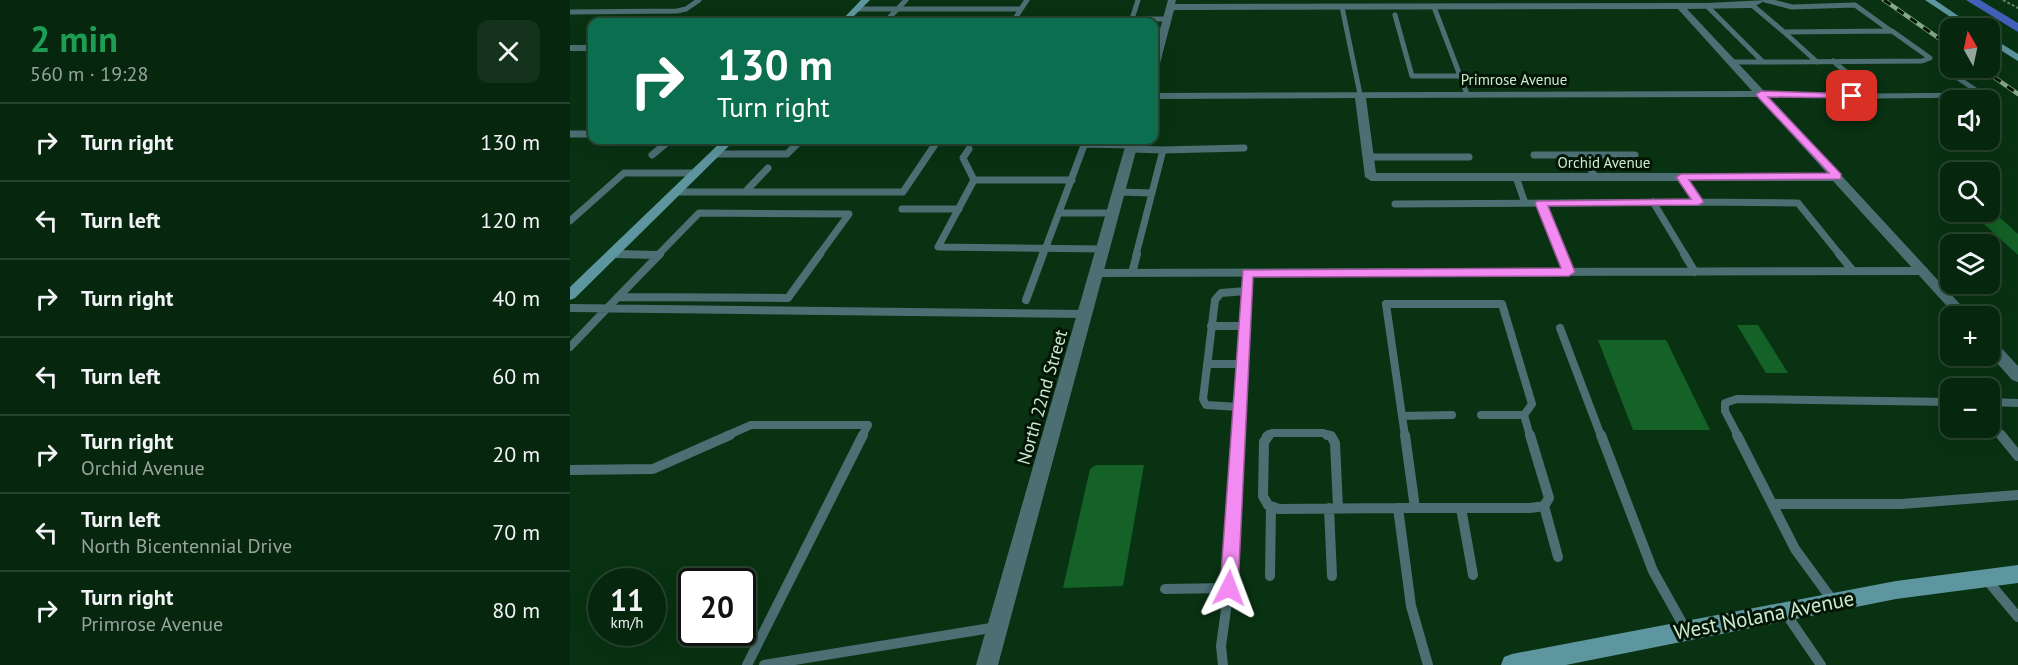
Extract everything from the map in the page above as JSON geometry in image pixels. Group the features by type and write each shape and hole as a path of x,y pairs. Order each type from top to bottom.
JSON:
{"main road":[{"path":"848,18 866,0"},
{"path":"1929,0 1957,18"},
{"path":"2000,46 2018,58"},
{"path":"570,296 725,144"},
{"name":"West Nolana Avenue","path":"1512,665 1573,659 1687,630 1896,590 2018,574"}],"street":[{"path":"1158,52 1171,3 1342,7 1707,6 1752,5 1764,0"},
{"path":"1680,6 1955,306"},
{"path":"570,48 588,48"},
{"path":"1360,94 1368,157"},
{"name":"Primrose Avenue","path":"1158,96 1761,94 1874,96"},
{"name":"North 22nd Street","path":"987,665 1132,145"},
{"name":"Orchid Avenue","path":"1368,157 1371,177 1838,177"},
{"path":"2000,356 2018,376"}],"lane":[{"path":"570,12 677,11 686,9 699,0"},
{"path":"889,18 906,0"},
{"path":"1016,18 1027,0"},
{"path":"1132,18 1138,0"},
{"path":"1732,62 1922,61 1930,58 1855,5 1792,7 1764,0"},
{"path":"1752,5 1817,62"},
{"path":"1434,6 1467,94"},
{"path":"1707,6 1764,62"},
{"path":"1342,7 1360,94"},
{"path":"856,9 1022,9"},
{"path":"1395,15 1412,76 1461,76"},
{"path":"1158,20 1167,19"},
{"path":"1784,32 1892,31"},
{"path":"1833,62 1874,96 1983,95 1958,78"},
{"path":"570,134 588,134"},
{"path":"652,155 665,144"},
{"path":"714,154 787,154 797,144"},
{"path":"676,192 903,192 935,144"},
{"path":"1026,300 1084,144"},
{"path":"1116,144 1162,150 1244,148"},
{"path":"969,149 963,158 974,180"},
{"path":"1132,273 1162,150"},
{"path":"1534,155 1635,155"},
{"path":"1583,155 1595,177"},
{"path":"1368,157 1469,157"},
{"path":"746,192 768,168"},
{"path":"570,220 624,173 695,173"},
{"path":"1516,177 1525,203"},
{"path":"1681,177 1699,202"},
{"path":"974,180 1072,180"},
{"path":"974,180 938,247 1103,249"},
{"path":"1119,192 1152,193"},
{"path":"1653,202 1695,272"},
{"path":"1541,203 1569,272"},
{"path":"1395,204 1798,203 1853,271"},
{"path":"902,209 959,209"},
{"path":"570,211 581,211"},
{"path":"570,347 608,308 618,297 699,213 849,214 788,298 618,297"},
{"path":"1060,213 1113,213"},
{"path":"612,255 659,255"},
{"path":"1096,273 1924,271"},
{"path":"1223,665 1221,646 1229,588 1247,273"},
{"path":"1239,407 1206,405 1203,399 1215,300 1221,293 1246,291"},
{"path":"1415,508 1386,304 1502,304 1532,404 1524,416"},
{"path":"570,308 1085,314"},
{"path":"1211,326 1244,326"},
{"path":"1560,328 1653,571 1687,630"},
{"path":"1207,364 1242,364"},
{"path":"1833,602 1795,549 1725,411 1725,403 1737,399 1940,402"},
{"path":"2000,402 2018,403"},
{"path":"1481,415 1524,416"},
{"path":"1402,416 1452,416"},
{"path":"1524,416 1549,498 1544,506 1558,557"},
{"path":"570,470 653,469 751,425 868,424 747,665"},
{"path":"1332,576 1333,508 1335,443 1331,436 1323,433 1272,433 1266,436 1264,442 1263,496 1268,506 1280,509 1333,508 1530,508 1544,506"},
{"path":"2000,434 2018,456"},
{"path":"1773,504 1901,504 2018,495"},
{"path":"1270,576 1271,506"},
{"path":"1398,508 1411,606 1428,665"},
{"path":"1461,508 1473,575"},
{"path":"1986,578 2018,617"},
{"path":"1165,589 1229,588"},
{"path":"1784,611 1821,665"},
{"path":"764,665 998,627"}],"path":[{"path":"2003,0 2018,8"}],"building":[{"path":"2000,218 2018,234 2018,255 2000,239 2000,234 1995,234 1982,222 2000,222"},
{"path":"1737,325 1758,325 1788,373 1766,373"},
{"path":"1598,340 1666,340 1710,430 1633,430"},
{"path":"1096,465 1144,465 1123,586 1063,588 1090,469"}],"waterway":[{"path":"1972,0 2018,28"}],"railway":[{"path":"1884,0 1940,39"},
{"path":"1995,78 2018,94"}],"route":[{"path":"1229,588 1247,273 1569,272 1541,203 1699,202 1681,177 1838,177 1761,94 1852,96"}]}
